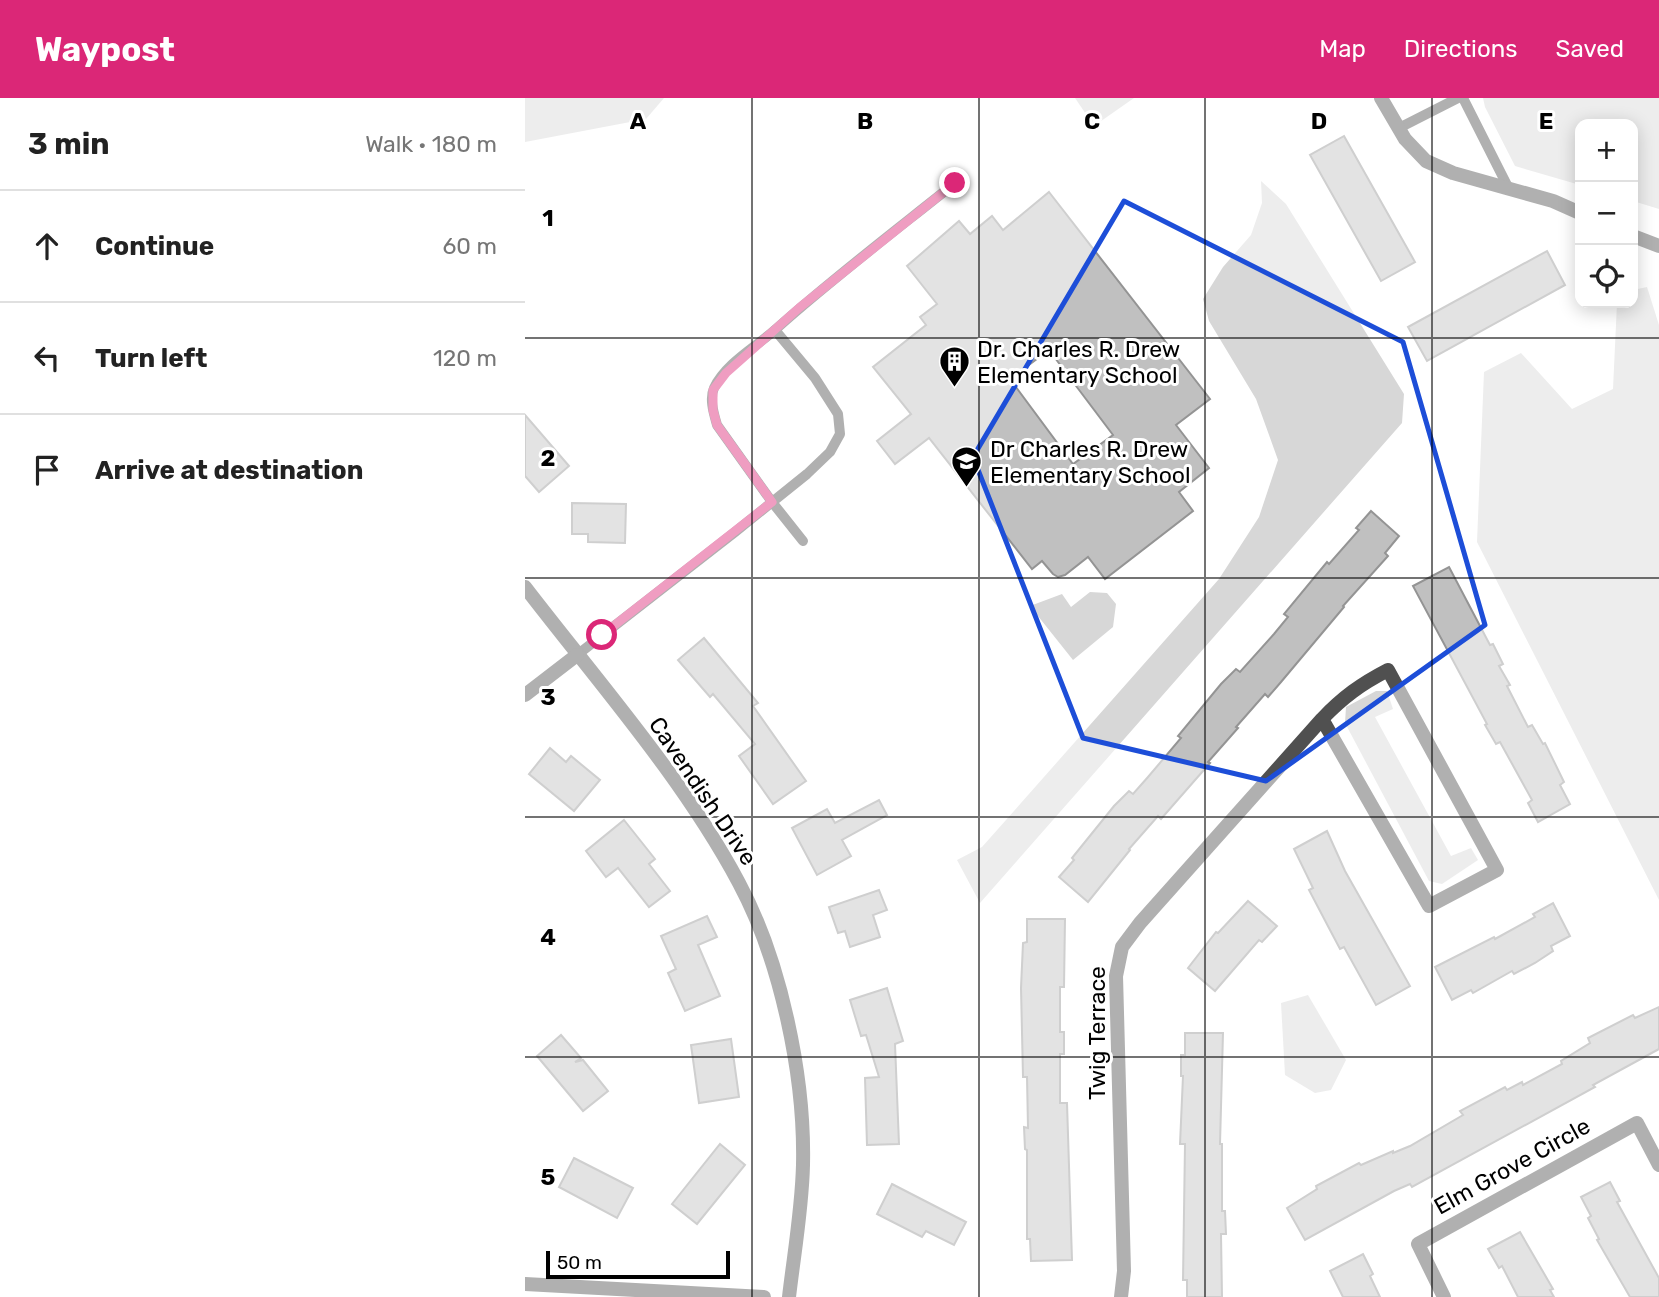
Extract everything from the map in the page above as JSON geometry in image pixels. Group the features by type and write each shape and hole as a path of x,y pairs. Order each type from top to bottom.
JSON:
{"street":[{"path":"1381,98 1405,139 1426,161 1453,173 1553,201 1575,212"},
{"path":"1638,238 1659,246"},
{"name":"Cavendish Drive","path":"525,587 704,824 740,886 767,948 787,1019 799,1099 803,1165 789,1297"},
{"path":"525,695 577,654"},
{"name":"Twig Terrace","path":"1121,1297 1124,1271 1116,976 1122,947 1184,873 1322,719 1357,686 1388,670 1497,870 1429,906 1322,719"},
{"name":"Elm Grove Circle","path":"1444,1297 1419,1244 1637,1123 1659,1165"},
{"path":"525,1284 764,1297"}],"lane":[{"path":"1399,128 1460,98 1509,189"},
{"path":"803,541 717,425 713,410 713,390 726,373 799,308 955,183"},
{"path":"577,654 772,502 830,452 840,434 838,414 829,397 775,330"}],"highlighted area":[{"path":"1124,201 1403,342 1485,625 1266,781 1083,738 973,457"}],"shaded area":[{"path":"525,98 664,98 646,119 525,142"},
{"path":"1075,98 1134,98 1094,126"},
{"path":"1483,98 1659,98 1659,209 1638,203 1638,119 1575,119 1575,184 1515,166"},
{"path":"1261,181 1286,204 1404,394 1402,423 980,903 957,860 982,847 1219,579 1259,517 1278,460 1256,399 1209,321 1203,299 1223,267 1251,235 1262,203"},
{"path":"1647,287 1659,325 1659,900 1477,542 1484,372 1521,353 1572,409 1613,389 1617,308 1638,308 1638,289"},
{"path":"1090,592 1107,593 1116,604 1113,627 1073,660 1030,606 1062,594 1071,607"},
{"path":"1376,691 1387,691 1393,709 1375,717 1451,856 1471,848 1478,860 1442,884 1429,881 1345,723 1346,707"},
{"path":"1308,995 1346,1060 1331,1090 1315,1093 1285,1075 1281,1003"}],"building":[{"path":"1344,136 1415,262 1381,281 1310,155"},
{"name":"Dr. Charles R. Drew Elementary School","path":"1049,192 1210,399 1176,425 1209,468 1179,492 1193,511 1105,579 1088,557 1065,575 1058,577 1042,561 1032,569 929,438 895,464 877,441 911,414 873,367 926,325 920,317 937,304 907,266 959,221 970,234 992,216 1003,230","holes":["1049,350 1113,435 1073,464 1010,379"]},
{"path":"1547,251 1565,285 1427,361 1408,327"},
{"path":"525,415 569,466 539,492 525,476"},
{"path":"572,503 626,504 625,543 588,542 588,534 572,534"},
{"path":"1371,511 1399,536 1385,553 1388,556 1268,697 1265,694 1236,727 1238,728 1208,762 1210,763 1161,819 1158,816 1129,849 1088,902 1059,877 1074,860 1072,858 1114,806 1129,791 1133,794 1148,777 1221,684 1236,669 1240,672 1274,634 1288,617 1284,614 1327,562 1329,564 1359,530 1356,528"},
{"path":"1449,567 1490,645 1493,644 1503,664 1499,666 1528,727 1532,725 1543,744 1545,743 1564,782 1560,785 1570,804 1538,822 1528,803 1532,800 1500,742 1496,744 1485,725 1487,724 1413,586"},
{"path":"704,638 758,703 753,706 806,781 773,804 739,756 755,744 713,694 710,697 678,660"},
{"path":"550,748 566,762 571,756 600,780 574,811 529,774"},
{"path":"879,800 887,815 842,840 851,856 817,875 792,828 827,809 835,823"},
{"path":"624,820 655,859 649,864 670,891 649,907 618,868 606,877 586,851"},
{"path":"1327,831 1345,871 1410,986 1376,1005 1344,947 1340,949 1330,930 1309,890 1313,888 1294,849"},
{"path":"879,890 887,910 873,915 880,937 850,947 845,931 838,933 829,907"},
{"path":"1248,901 1277,926 1262,942 1259,940 1215,991 1188,968 1216,932 1218,933"},
{"path":"1553,903 1570,936 1551,946 1553,951 1535,963 1514,974 1512,971 1473,993 1471,990 1452,1000 1435,967 1494,937 1495,939 1535,917 1533,914"},
{"path":"707,916 717,937 698,945 720,996 685,1011 668,973 676,969 661,936"},
{"path":"1027,919 1065,919 1064,987 1060,987 1060,1032 1064,1032 1064,1054 1060,1054 1060,1103 1067,1103 1072,1260 1031,1261 1030,1239 1027,1239 1027,1150 1024,1127 1028,1128 1027,1077 1023,1077 1021,988"},
{"path":"887,988 903,1041 895,1044 899,1144 867,1145 865,1078 879,1077 866,1035 861,1036 850,1000"},
{"path":"1659,1007 1659,1049 1412,1187 1410,1184 1394,1191 1305,1240 1287,1208 1317,1189 1316,1186 1359,1163 1361,1165 1410,1146 1463,1115 1460,1111 1505,1087 1507,1090 1522,1082 1523,1085 1562,1064 1561,1061 1590,1043 1588,1038 1633,1015 1635,1018"},
{"path":"1185,1033 1223,1033 1220,1144 1222,1211 1225,1211 1226,1234 1221,1234 1222,1297 1187,1297 1187,1280 1183,1280 1185,1144 1180,1144 1183,1076 1181,1055 1185,1055"},
{"path":"561,1035 581,1058 575,1062 583,1060 608,1091 583,1111 537,1056"},
{"path":"731,1039 739,1097 699,1103 691,1045"},
{"path":"720,1144 745,1165 697,1224 672,1204"},
{"path":"574,1158 633,1188 617,1218 559,1187"},
{"path":"1610,1182 1620,1201 1617,1202 1659,1278 1659,1297 1630,1297 1597,1240 1599,1239 1588,1218 1591,1216 1581,1197"},
{"path":"892,1184 966,1222 954,1245 926,1231 922,1237 877,1214"},
{"path":"1520,1232 1553,1289 1550,1290 1554,1297 1518,1297 1502,1266 1499,1268 1488,1249"},
{"path":"1363,1254 1380,1297 1343,1297 1330,1271"}],"place":[{"name":"Dr. Charles R. Drew Elementary School","path":"954,389"},
{"name":"Dr Charles R. Drew Elementary School","path":"967,489"}],"route":[{"path":"602,635 772,502 717,425 713,410 713,390 726,373 799,308 955,183"}]}
